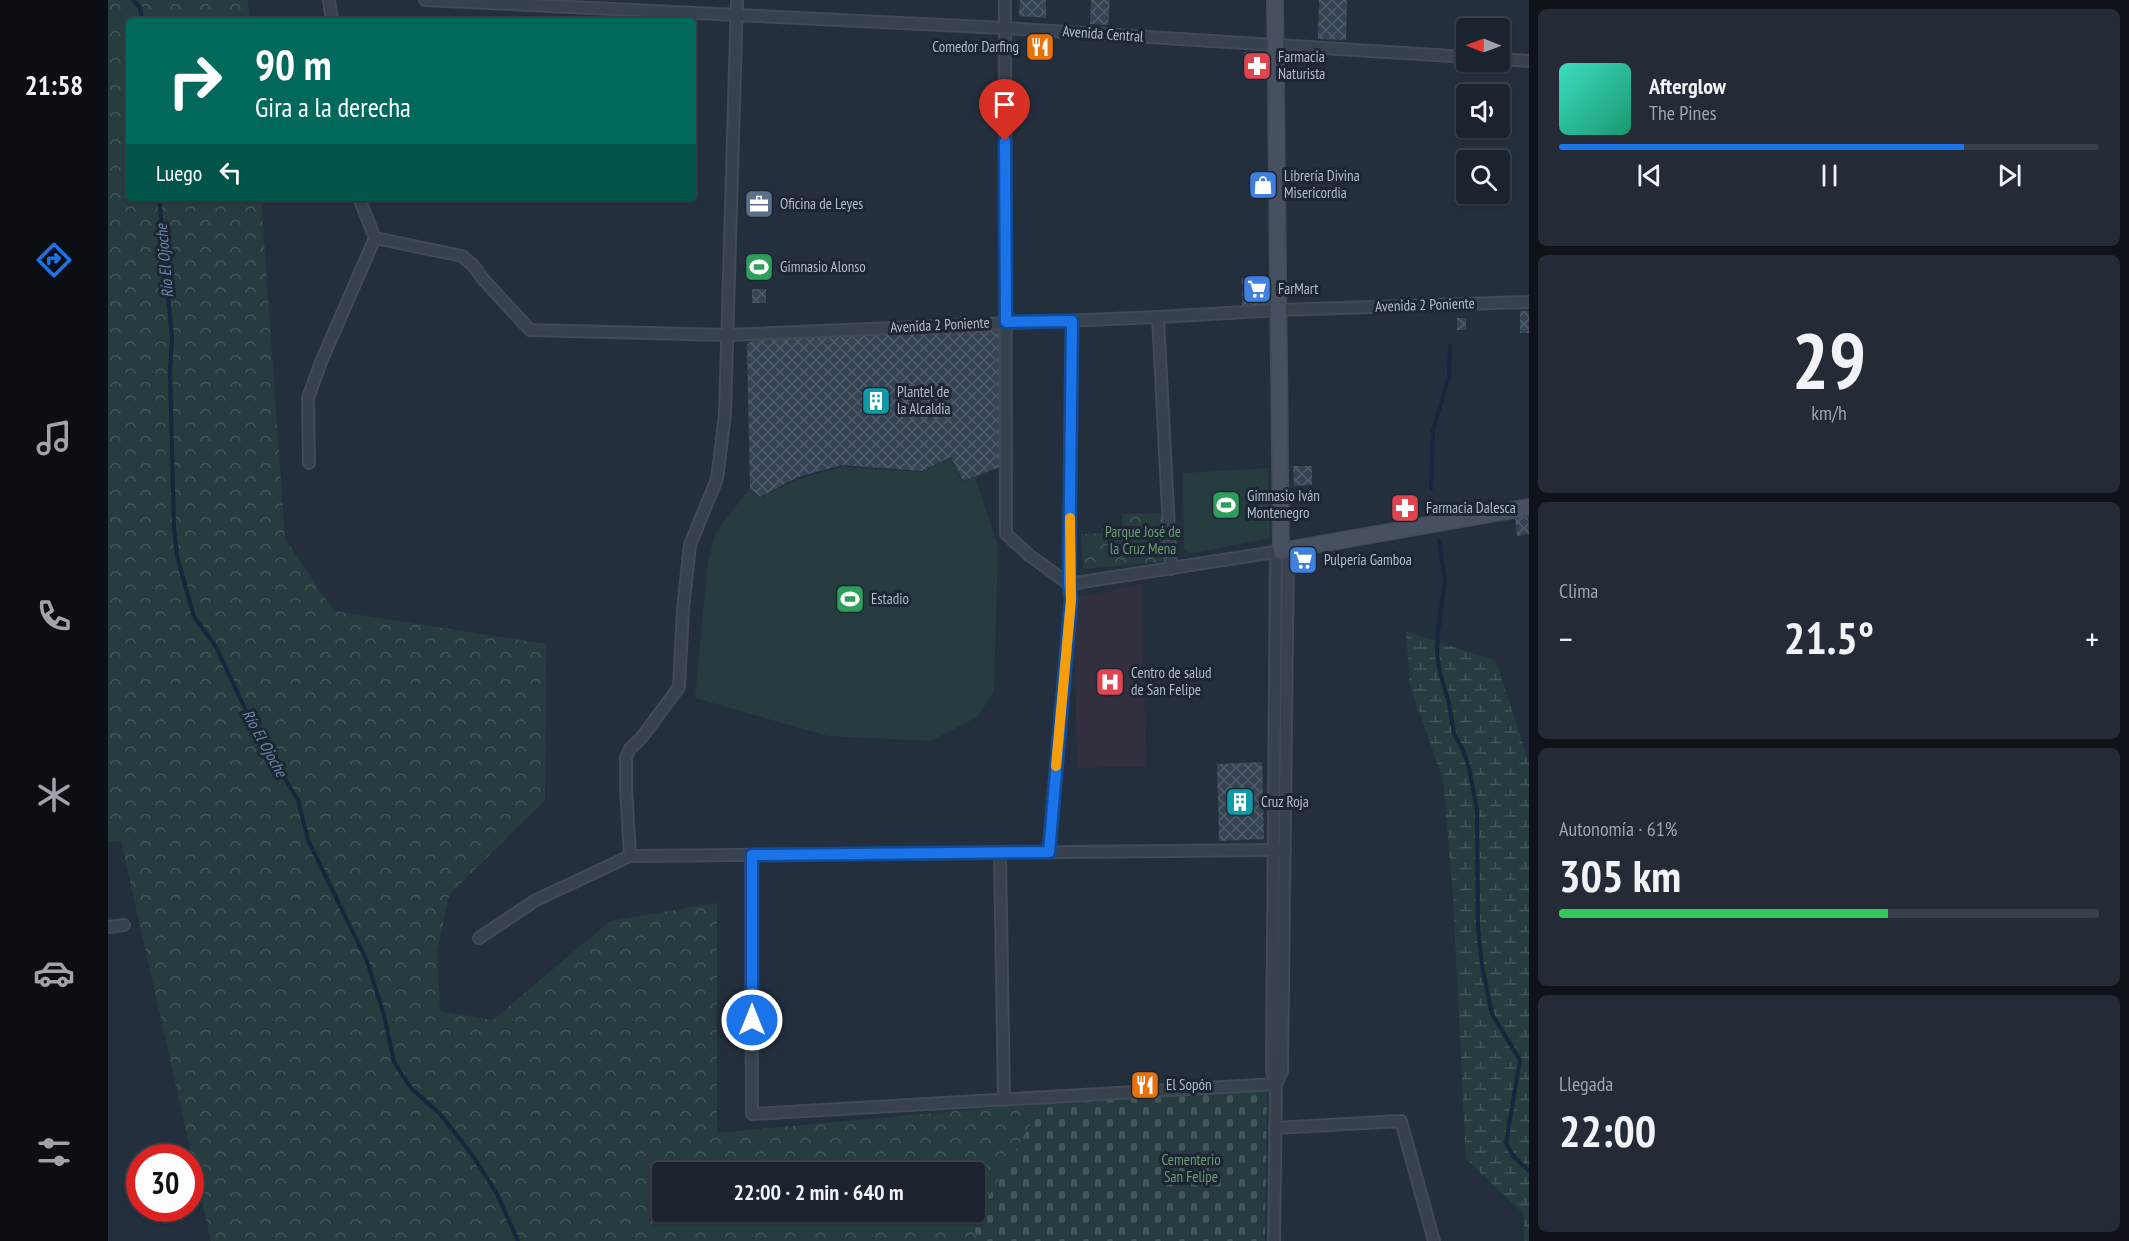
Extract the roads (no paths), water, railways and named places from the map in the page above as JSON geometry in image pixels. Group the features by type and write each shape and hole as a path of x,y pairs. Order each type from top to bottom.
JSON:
{"street":[{"path":"330,0 332,18"},
{"name":"Avenida Central","path":"425,0 1005,28 1456,56"},
{"path":"630,856 626,757 679,687 683,609 690,545 717,479 726,414 737,0"},
{"path":"1005,0 1006,534 1029,555 1069,584 1282,551 1529,507"},
{"path":"1274,1241 1276,1084 1272,1071 1280,850 1282,551 1275,0"},
{"path":"1510,60 1529,61"},
{"path":"309,463 308,398 321,362 375,238 360,201"},
{"name":"Avenida 2 Poniente","path":"375,238 462,256 473,265 530,330 727,335 1279,310 1529,302"},
{"path":"1158,317 1171,569"},
{"path":"1049,852 1071,600 1069,584 1072,321"},
{"path":"479,938 536,900 630,856 1280,850"},
{"path":"1000,853 1004,1100"},
{"path":"752,855 752,1114 1276,1084"},
{"path":"108,927 124,925"},
{"path":"1275,1128 1401,1121 1434,1241"}],"waterway":[{"name":"Río El Ojoche","path":"133,0 140,7 142,18"},
{"name":"Río El Ojoche","path":"159,201 172,338 170,371 174,528 177,556 194,617 215,645 256,732 298,800 308,840 367,961 384,1015 394,1062 411,1088 440,1114 473,1156 497,1194 518,1241"},
{"path":"1431,489 1433,430 1449,377 1450,346"},
{"path":"1439,541 1445,581 1437,654 1454,734 1469,768 1477,810 1478,928 1482,966 1492,1014 1520,1060 1506,1143 1514,1157 1529,1171"}],"place":[{"name":"Comedor Darfing","path":"1040,47"},
{"name":"Farmacia Naturista","path":"1257,66"},
{"name":"Librería Divina Misericordia","path":"1263,185"},
{"name":"Oficina de Leyes","path":"759,204"},
{"name":"Gimnasio Alonso","path":"759,267"},
{"name":"FarMart","path":"1257,289"},
{"name":"Plantel de la Alcaldia","path":"876,401"},
{"name":"Gimnasio Iván Montenegro","path":"1226,505"},
{"name":"Farmacia Dalesca","path":"1405,508"},
{"name":"Pulpería Gamboa","path":"1303,560"},
{"name":"Estadio","path":"850,599"},
{"name":"Centro de salud de San Felipe","path":"1110,682"},
{"name":"Cruz Roja","path":"1240,802"},
{"name":"El Sopón","path":"1145,1085"}],"park label":[{"name":"Parque José de la Cruz Mena","path":"1143,540"},
{"name":"Cementerio San Felipe","path":"1191,1168"}]}
